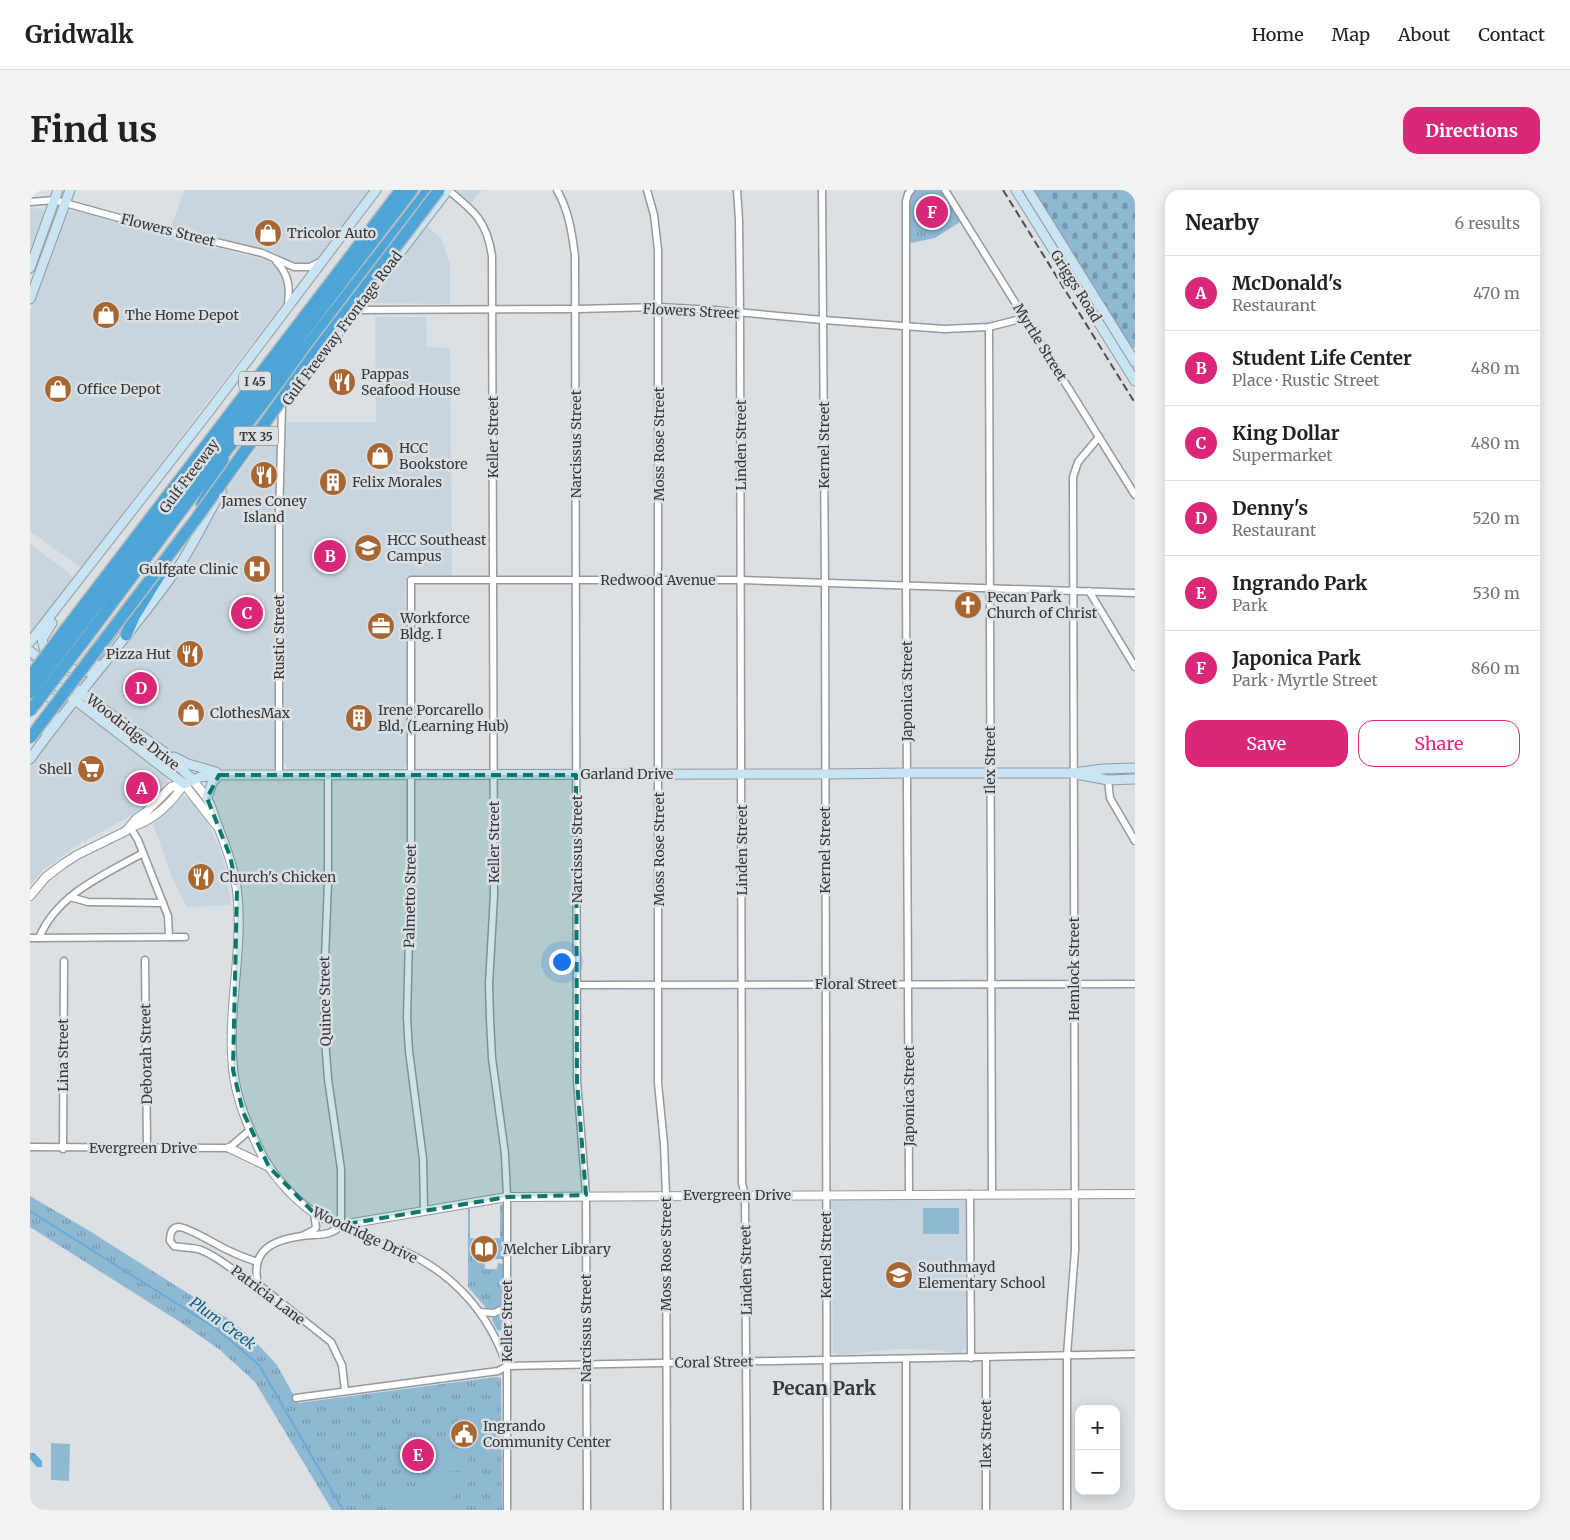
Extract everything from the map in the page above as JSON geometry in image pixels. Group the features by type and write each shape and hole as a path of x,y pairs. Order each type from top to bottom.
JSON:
{"highway":[{"name":"Gulf Freeway","path":"30,712 74,636 401,190"},
{"name":"Gulf Freeway","path":"30,693 412,190"},
{"name":"Gulf Freeway","path":"30,677 35,663 74,636 225,452 429,190"},
{"name":"TX 35","path":"30,738 439,190"},
{"path":"126,635 134,618 218,476 225,452"},
{"path":"30,672 35,663"}],"main road":[{"path":"30,268 58,190"},
{"path":"30,299 70,190"},
{"path":"30,642 376,190"},
{"name":"Gulf Freeway Frontage Road","path":"30,760 80,692 180,564 242,460 448,190"},
{"name":"Griggs Road","path":"1016,190 1135,381"},
{"name":"Griggs Road","path":"1028,190 1135,362"},
{"path":"1078,289 1086,284"},
{"path":"78,581 77,587 42,639 44,648 80,672 90,671 103,658 108,657"},
{"name":"Woodridge Drive","path":"30,651 80,692 164,752 188,782"},
{"name":"Woodridge Drive","path":"35,663 75,700 188,782"},
{"path":"30,684 53,700 54,706 49,724 38,741 35,751"},
{"path":"164,752 188,764 223,775"},
{"name":"Garland Drive","path":"1073,774 1102,769 1135,768"},
{"name":"Garland Drive","path":"188,782 200,777 223,775 825,774 907,772 1073,774 1108,780 1135,779"},
{"path":"207,798 212,783 223,775"}],"street":[{"name":"Keller Street","path":"448,190 472,209 485,227 490,241 492,256 494,895 489,984 492,1058 505,1154 507,1197 508,1510"},
{"name":"Narcissus Street","path":"557,190 563,201 572,232 575,256 577,1081 586,1195 587,1510"},
{"name":"Moss Rose Street","path":"646,190 654,215 658,250 659,307 660,774 658,1083 664,1144 666,1195 667,1510"},
{"name":"Linden Street","path":"736,190 739,220 740,313 742,1183 745,1195 747,1510"},
{"name":"Kernel Street","path":"822,190 825,582 827,1510"},
{"name":"Japonica Street","path":"909,1194 906,201 911,190"},
{"name":"Myrtle Street","path":"945,190 1135,495"},
{"path":"30,202 54,200"},
{"name":"Flowers Street","path":"54,200 141,224 272,256 289,266 300,268 314,266 323,259"},
{"path":"272,256 283,269 289,282 288,305"},
{"name":"Flowers Street","path":"355,310 575,310 659,307 714,310 907,328 944,329 989,327 1024,318"},
{"name":"Ilex Street","path":"989,327 992,1194"},
{"name":"Rustic Street","path":"279,776 282,407"},
{"name":"Hemlock Street","path":"1068,1510 1067,1355 1075,1250 1072,485 1074,470 1078,462 1100,437"},
{"name":"Redwood Avenue","path":"410,580 742,580 989,588"},
{"name":"Palmetto Street","path":"410,580 411,855 407,1018 409,1051 423,1159 424,1211"},
{"path":"989,588 1135,593"},
{"path":"1089,591 1135,667"},
{"name":"Quince Street","path":"328,776 328,882 324,984 325,1039 328,1079 341,1169 342,1225"},
{"path":"1108,780 1110,798 1135,841"},
{"path":"30,896 46,877 62,864 130,827 136,819 146,812 171,787 188,782"},
{"name":"Woodridge Drive","path":"188,782 207,798 230,856 237,890 238,923 232,1055 237,1094 250,1130 269,1167 279,1181 314,1214 409,1254 450,1280 464,1292 480,1312 498,1342 507,1366"},
{"name":"Woodridge Drive","path":"188,782 209,818 218,826"},
{"path":"1128,830 1135,824"},
{"path":"130,827 138,840 163,902 169,922 169,937"},
{"path":"39,938 44,926 55,911 83,886 143,853"},
{"path":"70,897 88,902 163,902"},
{"path":"30,938 185,937"},
{"name":"Deborah Street","path":"145,960 148,1147"},
{"name":"Lina Street","path":"63,1148 64,961"},
{"name":"Floral Street","path":"577,985 1135,984"},
{"path":"250,1130 229,1148 269,1167"},
{"name":"Evergreen Drive","path":"30,1147 229,1148"},
{"path":"970,1194 971,1358"},
{"name":"Evergreen Drive","path":"342,1225 507,1197 586,1195 1135,1194"},
{"path":"303,1236 314,1230 314,1214"},
{"path":"258,1284 257,1262 263,1251 275,1242 303,1236 319,1236 337,1230 342,1225"},
{"name":"Patricia Lane","path":"257,1262 178,1227 173,1229 170,1234 170,1242 174,1246 199,1249 212,1255 248,1280 258,1284 330,1342 342,1365 345,1391"},
{"path":"480,1312 494,1313 507,1307"},
{"name":"Coral Street","path":"296,1398 498,1371 507,1366 1135,1354"},
{"name":"Ilex Street","path":"986,1357 986,1510"},
{"path":"906,1359 906,1510"}],"highlighted area":[{"path":"219,775 576,775 577,1081 586,1195 507,1197 341,1225 314,1213 269,1167 243,1112 233,1070 237,890 230,856 207,798"}],"shaded area":[{"name":"Tricolor Auto","path":"185,190 370,190 317,260 304,266 292,264 274,252 171,226"},
{"path":"455,190 482,190 471,203"},
{"path":"41,208 46,213 30,260 30,209"},
{"path":"68,211 79,212 265,259 277,267 284,277 287,290 283,303 81,568 30,531 30,311"},
{"path":"425,224 441,238 450,264 450,304 370,303 369,297"},
{"name":"HCC Southeast Campus","path":"375,317 426,317 427,347 450,348 452,576 406,576 408,761 405,767 402,769 289,769 284,762 284,502 287,422 376,422"},
{"path":"272,428 275,429 276,434 275,765 272,769 214,769 178,757 109,706 93,693 91,687 188,560 235,478"},
{"path":"30,544 71,575 73,579 30,635"},
{"path":"77,709 83,711 166,775 168,783 161,794 143,809 81,843 43,870 30,886 30,767 70,713"},
{"path":"184,796 190,798 207,822 218,844 225,865 231,905 187,907 173,880 153,824"},
{"name":"Southmayd Elementary School","path":"834,1200 965,1200 966,1348 960,1353 900,1349 837,1355 833,1352 831,1202"}],"green space":[{"path":"915,190 940,190 960,222 935,238 910,243 909,208"},
{"path":"1034,190 1135,190 1135,347 1131,349"},
{"path":"186,525 126,624 98,662 81,670 77,664 181,527"},
{"path":"30,1196 88,1230 230,1320 253,1339 277,1365 298,1403 496,1377 501,1378 502,1510 332,1510 255,1382 220,1350 180,1322 30,1227"},
{"path":"500,1204 504,1206 504,1259 494,1259 494,1238 500,1238"},
{"path":"923,1208 959,1208 959,1234 923,1234"},
{"path":"468,1209 470,1209 470,1238 474,1238 474,1258 484,1259 485,1269 497,1269 498,1263 503,1264 503,1305 493,1310 487,1309 468,1287"},
{"path":"500,1314 503,1317 503,1328 500,1331 497,1330 492,1320 493,1316"},
{"path":"51,1443 70,1444 69,1481 51,1480"},
{"path":"436,1456 468,1456 468,1471 436,1471"},
{"path":"436,1472 468,1472 468,1487 436,1487"},
{"path":"397,1488 423,1488 429,1492 454,1492 453,1510 388,1510 390,1494"}],"water":[{"path":"30,1453 34,1453 42,1461 42,1467 37,1467 30,1459"}],"waterway":[{"name":"Plum Creek","path":"30,1211 217,1329 259,1365 343,1510"}],"railway":[{"path":"1003,190 1135,403"}],"place":[{"name":"Japonica Park","path":"932,212"},
{"name":"Tricolor Auto","path":"268,233"},
{"name":"The Home Depot","path":"106,315"},
{"name":"Pappas Seafood House","path":"342,382"},
{"name":"Office Depot","path":"58,389"},
{"name":"HCC Bookstore","path":"380,456"},
{"name":"James Coney Island","path":"264,475"},
{"name":"Felix Morales","path":"333,482"},
{"name":"HCC Southeast Campus","path":"368,548"},
{"name":"Student Life Center","path":"330,556"},
{"name":"Gulfgate Clinic","path":"257,569"},
{"name":"Pecan Park Church of Christ","path":"968,605"},
{"name":"King Dollar","path":"247,613"},
{"name":"Workforce Bldg. I","path":"381,626"},
{"name":"Pizza Hut","path":"190,654"},
{"name":"Denny's","path":"141,688"},
{"name":"ClothesMax","path":"191,713"},
{"name":"Irene Porcarello Bld, (Learning Hub)","path":"359,718"},
{"name":"Shell","path":"91,769"},
{"name":"McDonald's","path":"142,788"},
{"name":"Church's Chicken","path":"201,877"},
{"name":"Melcher Library","path":"484,1249"},
{"name":"Southmayd Elementary School","path":"899,1275"},
{"name":"Ingrando Community Center","path":"464,1434"},
{"name":"Ingrando Park","path":"418,1455"}],"district":[{"name":"Pecan Park","path":"824,1388"}]}
